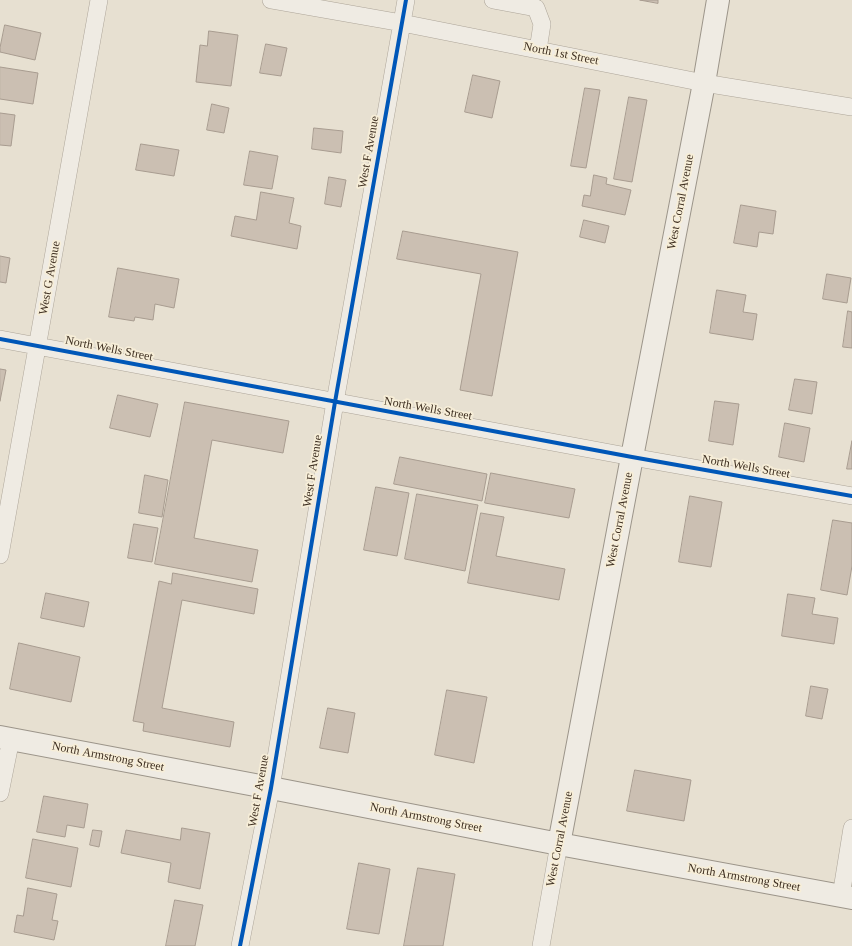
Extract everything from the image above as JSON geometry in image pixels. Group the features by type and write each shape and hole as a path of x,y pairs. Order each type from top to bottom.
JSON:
{"main road":[{"name":"West Corral Avenue","path":"559,844 704,82 718,0"},
{"name":"North Armstrong Street","path":"6,738 559,844 846,897"}],"street":[{"name":"West G Avenue","path":"0,555 99,0"},
{"name":"North 1st Street","path":"271,0 402,23 704,82 852,107"},
{"name":"West F Avenue","path":"240,946 271,788 335,402 406,0"},
{"path":"493,0 536,8 542,24 538,50"},
{"name":"North Wells Street","path":"0,340 632,457 852,496"},
{"path":"0,792 6,738"},
{"path":"846,897 852,828"},
{"name":"West Corral Avenue","path":"541,946 559,844"}],"building":[{"path":"640,0 658,0 658,3"},
{"path":"5,25 41,33 35,60 0,52"},
{"path":"209,31 238,35 231,86 196,82 200,45 207,46"},
{"path":"266,44 287,48 281,76 260,73"},
{"path":"0,67 38,73 33,104 0,99"},
{"path":"473,75 500,81 492,118 465,112"},
{"path":"585,88 600,90 586,168 571,166"},
{"path":"629,97 647,100 632,182 614,179"},
{"path":"212,104 229,108 224,133 207,130"},
{"path":"0,113 15,115 11,146 0,145"},
{"path":"314,128 343,131 341,153 312,149"},
{"path":"141,144 179,150 174,176 136,170"},
{"path":"250,151 278,156 272,189 244,185"},
{"path":"594,175 607,178 606,184 631,190 625,215 582,206 584,195 590,196"},
{"path":"329,177 346,180 341,207 325,204"},
{"path":"261,192 294,198 289,223 301,226 297,249 231,236 235,216 256,220"},
{"path":"741,205 776,211 773,234 759,232 757,247 734,243"},
{"path":"584,220 609,226 605,243 580,237"},
{"path":"403,231 518,252 492,396 460,390 481,274 397,259"},
{"path":"0,256 10,258 6,283 0,282"},
{"path":"118,268 179,279 174,308 155,304 153,320 135,317 134,321 109,317"},
{"path":"827,274 851,278 847,303 823,299"},
{"path":"717,290 746,295 743,312 757,314 753,340 710,333"},
{"path":"848,311 852,312 852,348 843,347"},
{"path":"0,369 6,370 0,401"},
{"path":"795,379 817,382 812,414 789,410"},
{"path":"118,395 158,404 150,437 110,428"},
{"path":"715,401 739,404 733,445 709,441"},
{"path":"185,402 289,421 283,453 212,440 194,538 258,550 252,582 155,564"},
{"path":"785,423 810,428 804,462 779,457"},
{"path":"852,441 852,469 847,469"},
{"path":"400,457 487,474 482,501 394,484"},
{"path":"491,473 575,489 569,518 485,503"},
{"path":"145,475 168,480 162,517 139,513"},
{"path":"376,487 409,493 397,556 364,550"},
{"path":"417,494 478,505 465,571 405,559"},
{"path":"690,496 722,502 711,567 679,562"},
{"path":"481,513 504,517 496,556 565,569 559,600 468,583"},
{"path":"833,520 852,523 852,566 847,595 821,590"},
{"path":"134,524 158,528 152,562 128,558"},
{"path":"173,573 258,589 254,614 182,600 162,708 234,722 230,747 143,731 144,723 133,721 159,581 171,584"},
{"path":"46,593 89,602 84,627 41,618"},
{"path":"788,594 815,598 812,614 838,618 834,644 782,636"},
{"path":"19,643 80,657 71,702 10,689"},
{"path":"811,686 828,689 822,719 806,716"},
{"path":"447,690 487,697 474,763 435,755"},
{"path":"328,708 355,713 348,753 320,748"},
{"path":"635,770 691,780 684,821 627,811"},
{"path":"44,796 88,804 84,828 67,825 65,837 37,832"},
{"path":"182,828 210,833 200,889 168,882 171,863 121,853 126,830 180,840"},
{"path":"93,830 102,831 99,847 90,845"},
{"path":"33,839 78,848 71,887 26,878"},
{"path":"359,863 390,869 379,934 347,929"},
{"path":"418,868 455,874 443,946 404,946"},
{"path":"28,888 57,894 52,920 58,921 54,940 14,932 17,915 23,916"},
{"path":"175,900 203,905 195,946 166,946"}],"cycle path":[{"path":"240,946 271,788 335,402 406,0"},
{"path":"0,339 632,457 852,496"}]}
